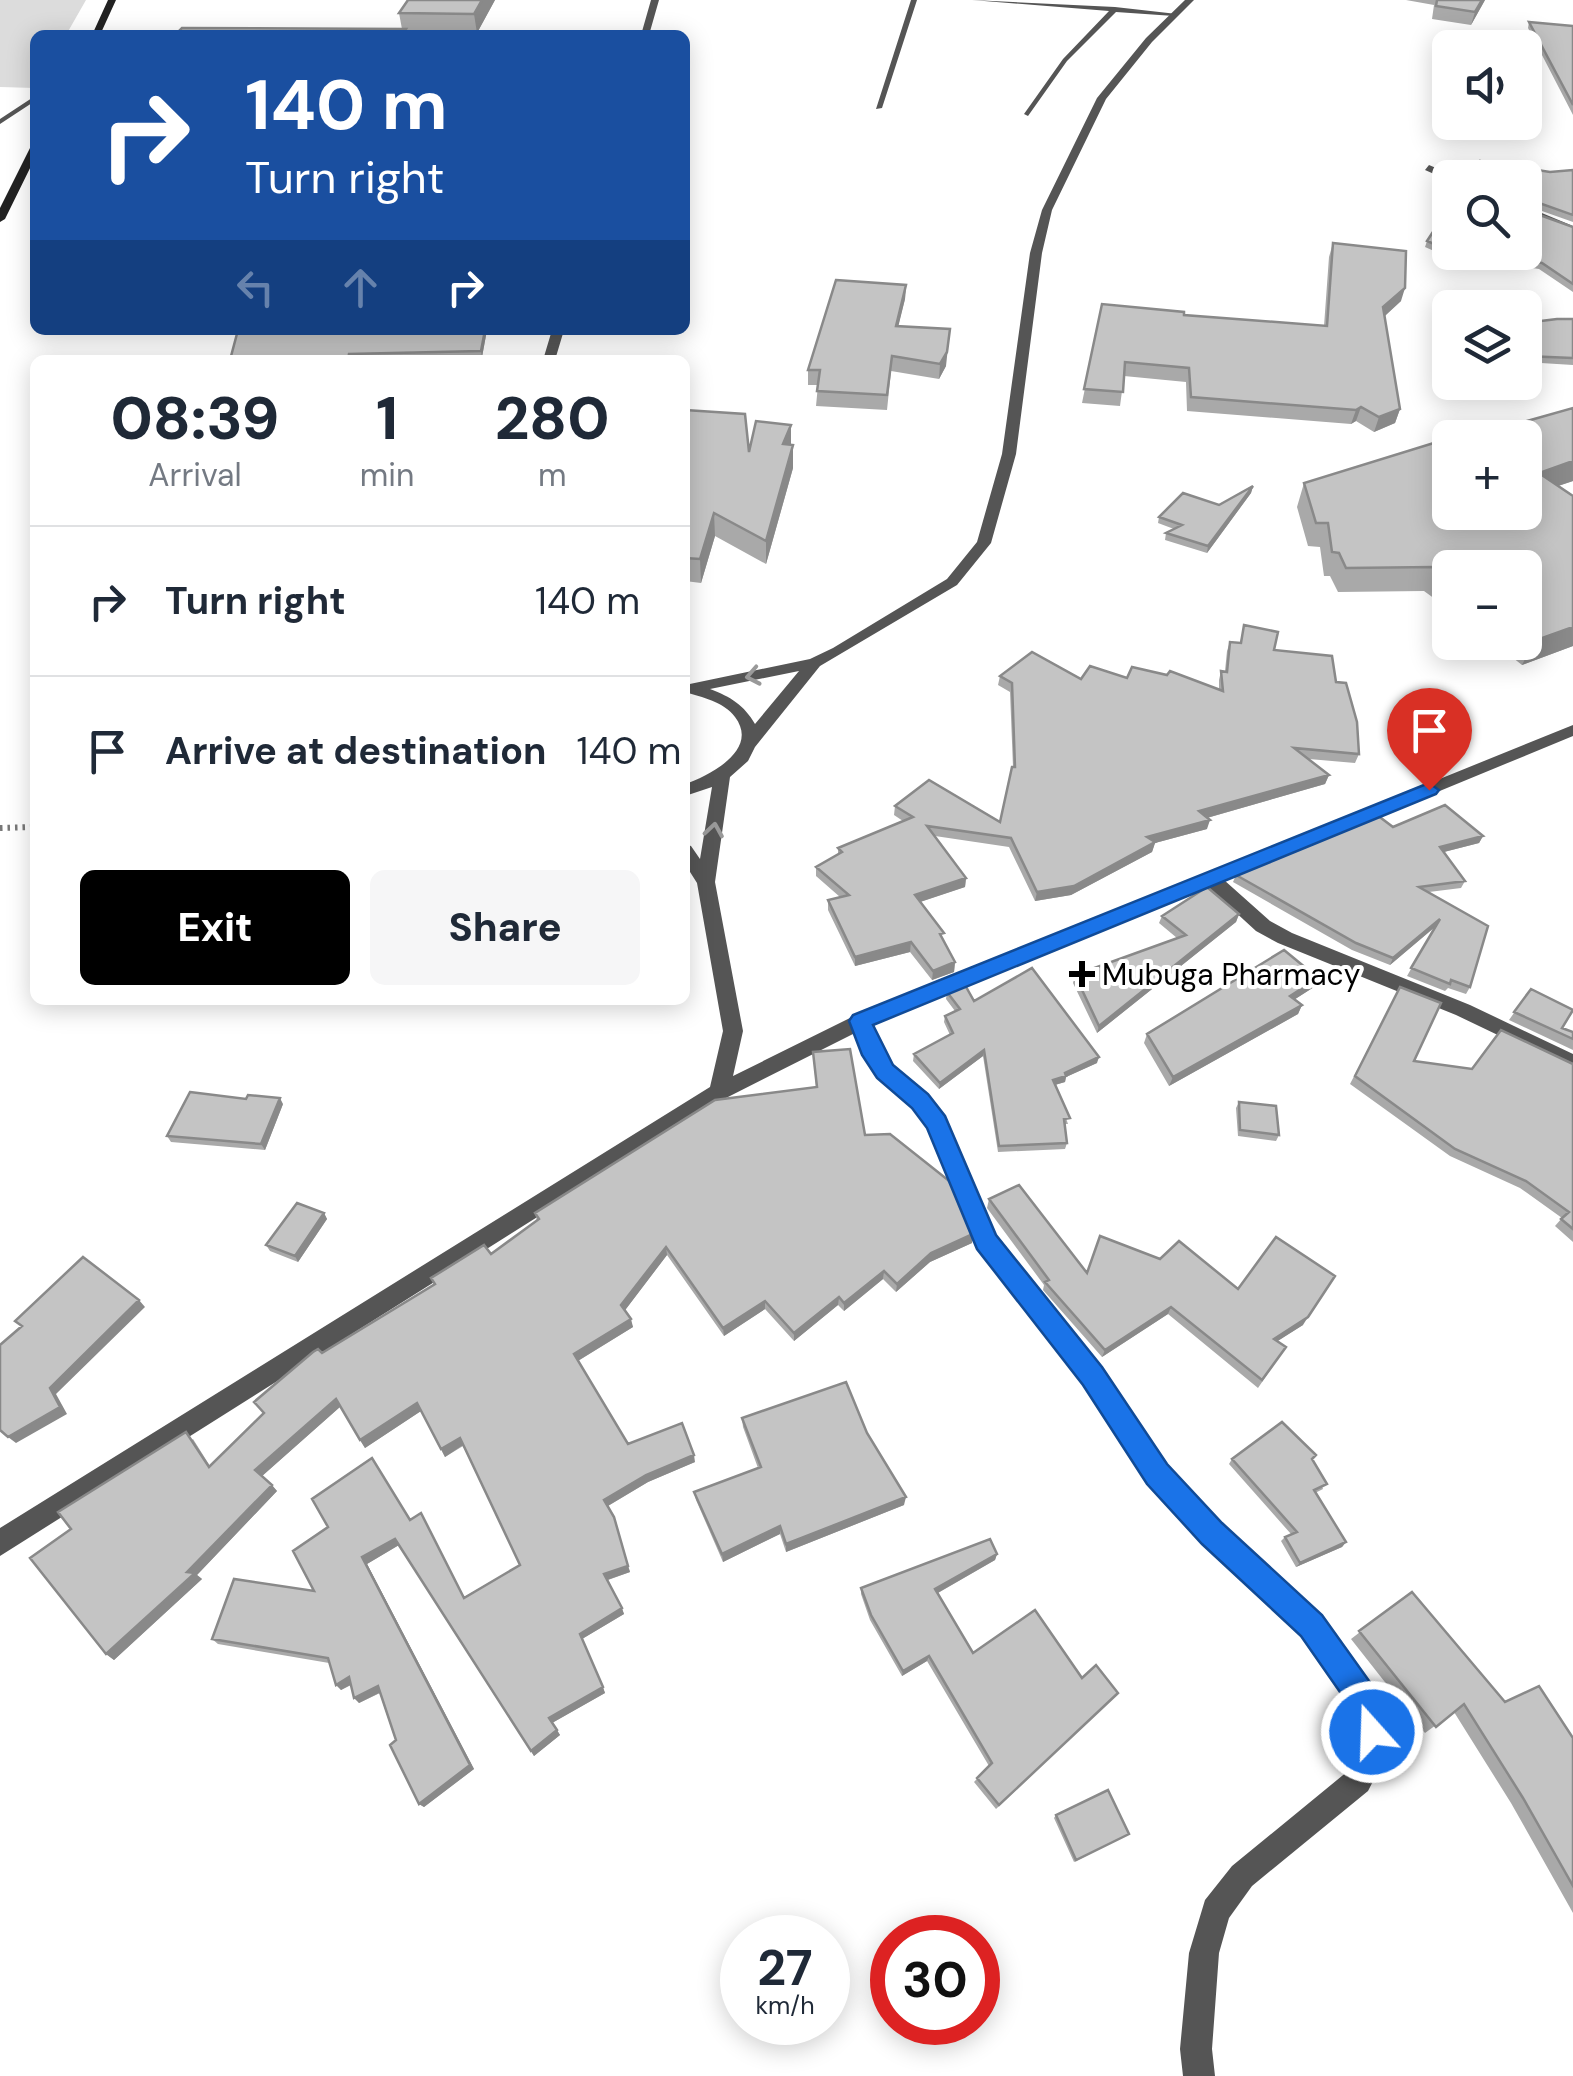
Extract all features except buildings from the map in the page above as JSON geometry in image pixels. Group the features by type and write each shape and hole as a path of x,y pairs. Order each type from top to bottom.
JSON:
{"main road":[{"path":"98,30 112,0"},
{"path":"0,219 30,158"}],"street":[{"path":"646,30 655,0"},
{"path":"690,688 814,663 918,606 952,582 984,543 1008,454 1036,253 1047,210 1102,98 1190,0"},
{"path":"1428,168 1432,170"},
{"path":"1542,216 1572,228"},
{"path":"749,743 814,663"},
{"path":"690,689 724,699 736,708 750,730 745,756 722,778 690,788"},
{"path":"0,1542 719,1092 860,1021 1573,730"},
{"path":"719,1092 732,1031 706,882 722,778"},
{"path":"690,858 706,882"},
{"path":"1212,880 1263,926 1286,938 1463,1010 1573,1063"},
{"path":"860,1021 885,1071 920,1101 937,1123 986,1242 1092,1376 1157,1474 1212,1534 1311,1626 1371,1710 1373,1754 1358,1781 1242,1876 1216,1911 1204,1953 1196,2050 1199,2076"}],"lane":[{"path":"878,108 914,0"},
{"path":"974,0 1174,14"},
{"path":"1028,114 1065,60 1116,9"},
{"path":"0,122 30,101"}],"path":[{"path":"0,828 30,828"}],"shaded area":[{"path":"0,0 86,0 69,30 30,30 30,88 0,87"}],"place":[{"name":"Mubuga Pharmacy","path":"1082,974"}],"route":[{"path":"1372,1732 1371,1710 1311,1626 1212,1534 1157,1474 1092,1376 986,1242 937,1123 920,1101 885,1071 860,1021 1429,790"}]}
